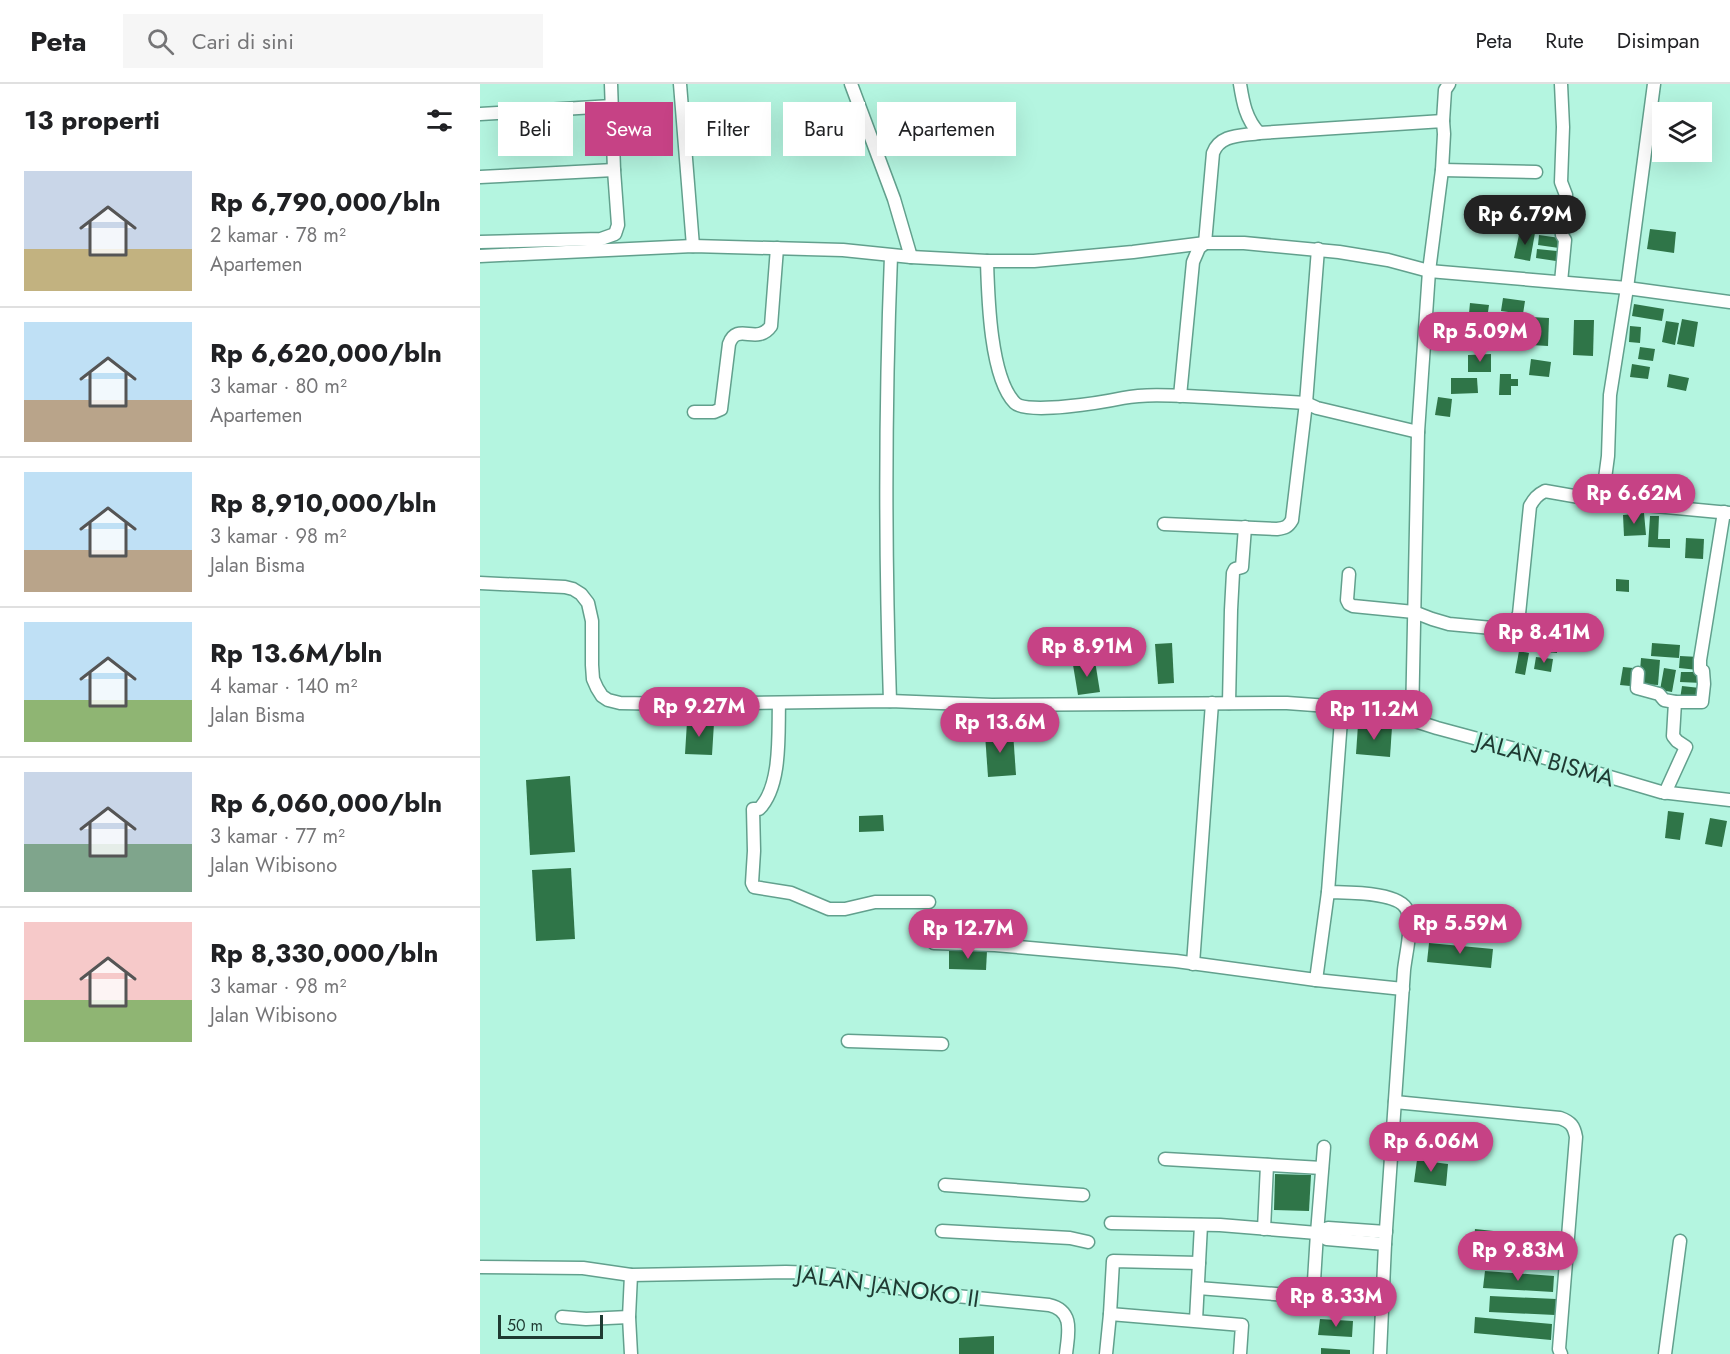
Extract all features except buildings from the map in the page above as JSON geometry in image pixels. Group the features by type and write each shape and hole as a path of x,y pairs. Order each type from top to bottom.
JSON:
{"street":[{"path":"610,84 612,102"},
{"path":"680,84 693,246"},
{"path":"851,84 894,199 910,257"},
{"path":"1240,84 1246,114 1250,124 1259,134"},
{"path":"1412,720 1418,432 1429,271 1442,170 1445,90 1449,84"},
{"path":"1561,84 1563,146 1561,182 1566,195 1561,224 1565,240 1561,282"},
{"path":"1602,501 1608,456 1610,395 1627,288 1654,84"},
{"path":"480,114 585,108"},
{"path":"1180,396 1193,262 1199,248 1205,243 1212,159 1214,149 1221,141 1226,138 1259,134 1443,121"},
{"path":"480,242 601,239 615,234 618,225 614,156"},
{"path":"480,177 614,170"},
{"path":"1442,170 1536,172"},
{"path":"480,256 693,246 843,250 891,256 1034,261 1205,243 1244,243 1318,249 1388,260 1429,271 1627,288 1730,302"},
{"path":"694,412 714,412 721,409 729,344 734,336 742,333 761,334 771,326 777,248"},
{"path":"1164,525 1283,528 1292,520 1306,403 1318,249"},
{"path":"890,701 886,500 887,361 891,256"},
{"path":"987,261 989,322 1001,377 1010,396 1019,406 1033,408 1126,398 1180,396 1306,403 1317,408 1418,432"},
{"path":"1349,574 1347,600 1353,606 1414,612 1449,624 1503,629 1510,627 1519,614 1530,506 1533,500 1545,491 1602,501 1727,513 1700,660 1704,684 1702,702 1664,700 1659,694 1637,688 1638,673"},
{"path":"1229,702 1233,573 1234,570 1242,567 1245,527"},
{"name":"JALAN BISMA","path":"480,583 565,587 581,594 588,603 592,621 593,679 602,696 620,703 890,701 992,705 1229,702 1342,707 1412,720 1665,793 1730,800"},
{"path":"1193,964 1212,702"},
{"path":"1665,793 1686,747 1674,736 1676,702"},
{"path":"780,703 776,771 765,803 759,809 753,809 752,883 754,887 790,893 829,909 845,909 875,902 929,902"},
{"path":"1316,980 1328,892 1342,707"},
{"path":"1328,892 1392,898 1407,910 1409,927 1385,1238 1380,1354"},
{"path":"934,943 994,945 1193,964 1403,989"},
{"path":"848,1041 942,1044"},
{"path":"1395,1102 1560,1118 1570,1122 1575,1129 1559,1349 1561,1354"},
{"path":"1198,1288 1313,1297 1324,1147"},
{"path":"1165,1159 1322,1168"},
{"path":"1264,1229 1267,1165"},
{"path":"945,1185 1083,1195"},
{"path":"1111,1223 1264,1229 1317,1233 1327,1239 1385,1238"},
{"path":"1196,1320 1201,1225"},
{"path":"942,1232 1070,1238 1088,1242"},
{"path":"1665,1354 1680,1241"},
{"path":"1106,1354 1113,1261 1199,1263"},
{"path":"480,1267 583,1268 631,1275 629,1317 631,1354"},
{"name":"JALAN JANOKO II","path":"631,1275 818,1273 936,1294 1049,1305 1062,1309 1065,1314 1068,1332 1066,1354"},
{"path":"1110,1314 1242,1325 1240,1354"},
{"path":"562,1317 595,1319 629,1317"}]}
